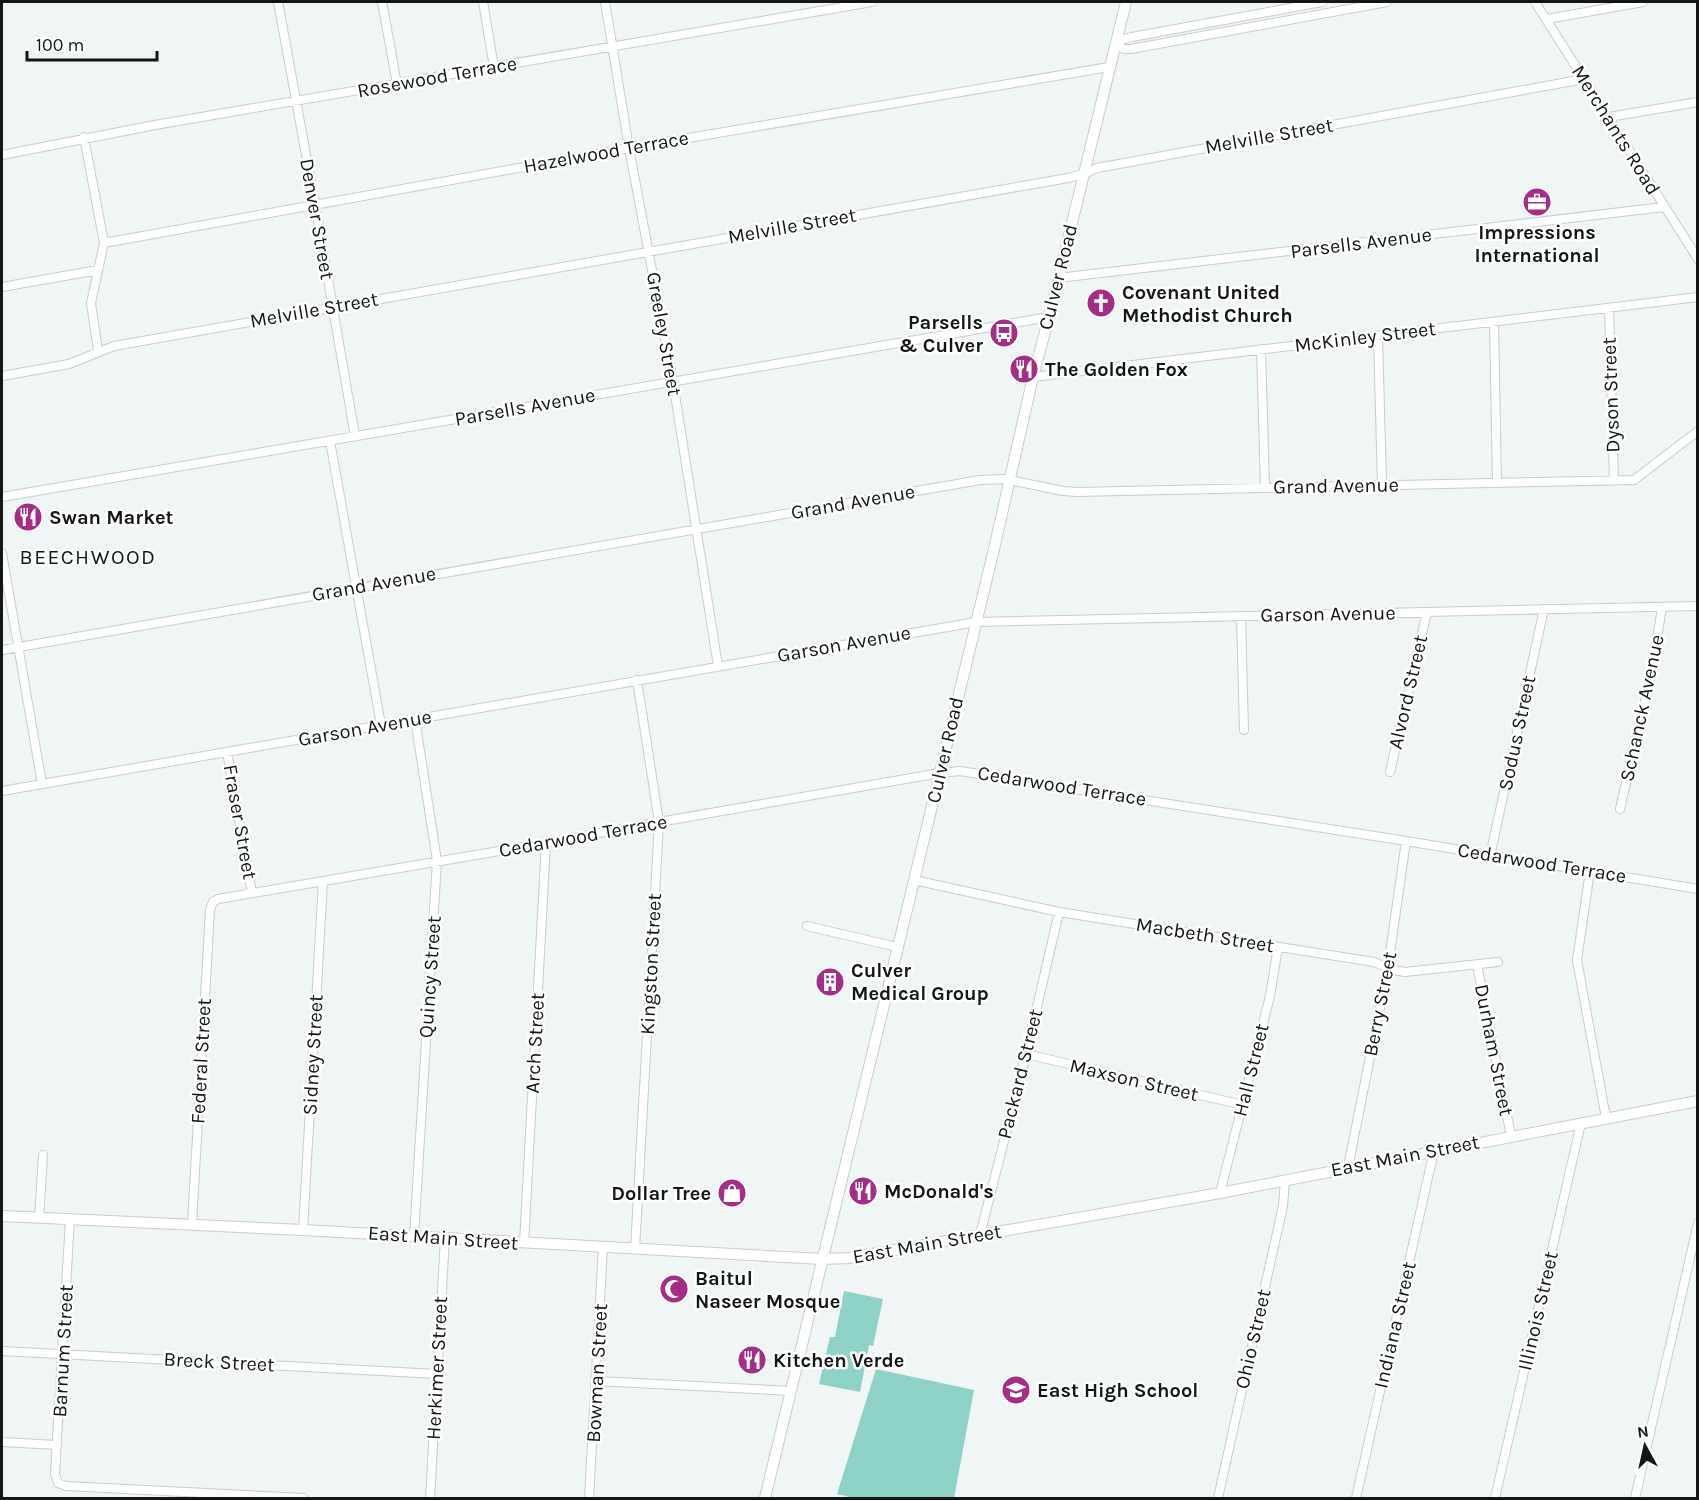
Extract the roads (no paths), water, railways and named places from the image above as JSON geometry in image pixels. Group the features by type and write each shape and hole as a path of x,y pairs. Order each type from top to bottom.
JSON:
{"main road":[{"name":"Culver Road","path":"765,1498 1033,377 1126,2"},
{"name":"East Main Street","path":"2,1216 192,1224 822,1259 849,1258 1220,1193 1698,1101"}],"street":[{"name":"Denver Street","path":"278,2 355,436"},
{"path":"382,2 397,84"},
{"path":"483,2 494,67"},
{"name":"Greeley Street","path":"605,2 629,148 673,382 718,666"},
{"name":"Rosewood Terrace","path":"2,155 84,137 872,2"},
{"path":"1115,45 1132,37 1322,2"},
{"path":"1115,45 1131,49 1387,2"},
{"name":"Merchants Road","path":"1536,2 1698,259"},
{"path":"1547,19 1643,2"},
{"name":"Hazelwood Terrace","path":"104,243 629,148 1109,67"},
{"name":"Melville Street","path":"2,376 69,364 114,346 1084,174 1097,168 1584,79"},
{"path":"1609,117 1698,102"},
{"path":"84,137 104,243 91,303 98,351"},
{"name":"Parsells Avenue","path":"1058,278 1664,207"},
{"path":"2,287 98,270"},
{"name":"McKinley Street","path":"1033,377 1698,297"},
{"name":"Dyson Street","path":"1609,308 1614,482"},
{"name":"Parsells Avenue","path":"2,496 1049,317"},
{"path":"1494,322 1497,483"},
{"path":"1378,335 1382,485"},
{"path":"1261,349 1265,487"},
{"name":"Grand Avenue","path":"2,650 980,480 1010,480 1077,492 1614,482 1634,480 1698,431"},
{"path":"330,441 381,725"},
{"path":"2,553 42,784"},
{"name":"Garson Avenue","path":"2,791 976,622 1698,606"},
{"name":"Schanck Avenue","path":"1620,809 1652,671 1662,607"},
{"name":"Sodus Street","path":"1490,856 1544,609"},
{"name":"Alvord Street","path":"1390,772 1426,612"},
{"path":"1241,616 1244,730"},
{"name":"Kingston Street","path":"635,1249 659,822 637,680"},
{"name":"Quincy Street","path":"414,1236 437,861 415,719"},
{"name":"Fraser Street","path":"227,752 252,892"},
{"name":"Cedarwood Terrace","path":"215,900 940,773 970,771 1698,889"},
{"name":"Berry Street","path":"1348,1167 1388,967 1406,841"},
{"name":"Arch Street","path":"524,1243 546,843"},
{"path":"1590,871 1577,960 1606,1118"},
{"name":"Macbeth Street","path":"914,880 1059,912 1374,962 1405,972 1498,962"},
{"name":"Sidney Street","path":"303,1230 323,881"},
{"name":"Federal Street","path":"192,1224 210,910 215,900"},
{"name":"Packard Street","path":"980,1235 1059,912"},
{"path":"807,926 897,947"},
{"name":"Hall Street","path":"1220,1193 1270,996 1278,947"},
{"name":"Durham Street","path":"1477,965 1511,1136"},
{"name":"Maxson Street","path":"1026,1054 1243,1105"},
{"name":"Illinois Street","path":"1495,1498 1581,1123"},
{"name":"Indiana Street","path":"1356,1498 1434,1151"},
{"path":"39,1218 43,1155"},
{"name":"Ohio Street","path":"1218,1498 1283,1206 1285,1180"},
{"name":"Barnum Street","path":"70,1220 57,1445 58,1483 66,1486 150,1495"},
{"path":"1635,1498 1698,1223"},
{"name":"Herkimer Street","path":"430,1498 445,1238"},
{"name":"Bowman Street","path":"589,1498 603,1247"},
{"name":"Breck Street","path":"2,1351 437,1374"},
{"path":"597,1381 791,1391"},
{"path":"2,1442 57,1445"},
{"path":"150,1495 303,1498"}],"place":[{"name":"Impressions International","path":"1537,202"},
{"name":"Covenant United Methodist Church","path":"1101,303"},
{"name":"Parsells & Culver","path":"1004,333"},
{"name":"The Golden Fox","path":"1024,369"},
{"name":"Swan Market","path":"28,517"},
{"name":"Culver Medical Group","path":"830,982"},
{"name":"McDonald's","path":"863,1191"},
{"name":"Dollar Tree","path":"732,1193"},
{"name":"Baitul Naseer Mosque","path":"674,1289"},
{"name":"Kitchen Verde","path":"752,1360"},
{"name":"East High School","path":"1016,1390"}],"district":[{"name":"BEECHWOOD","path":"88,557"}]}
